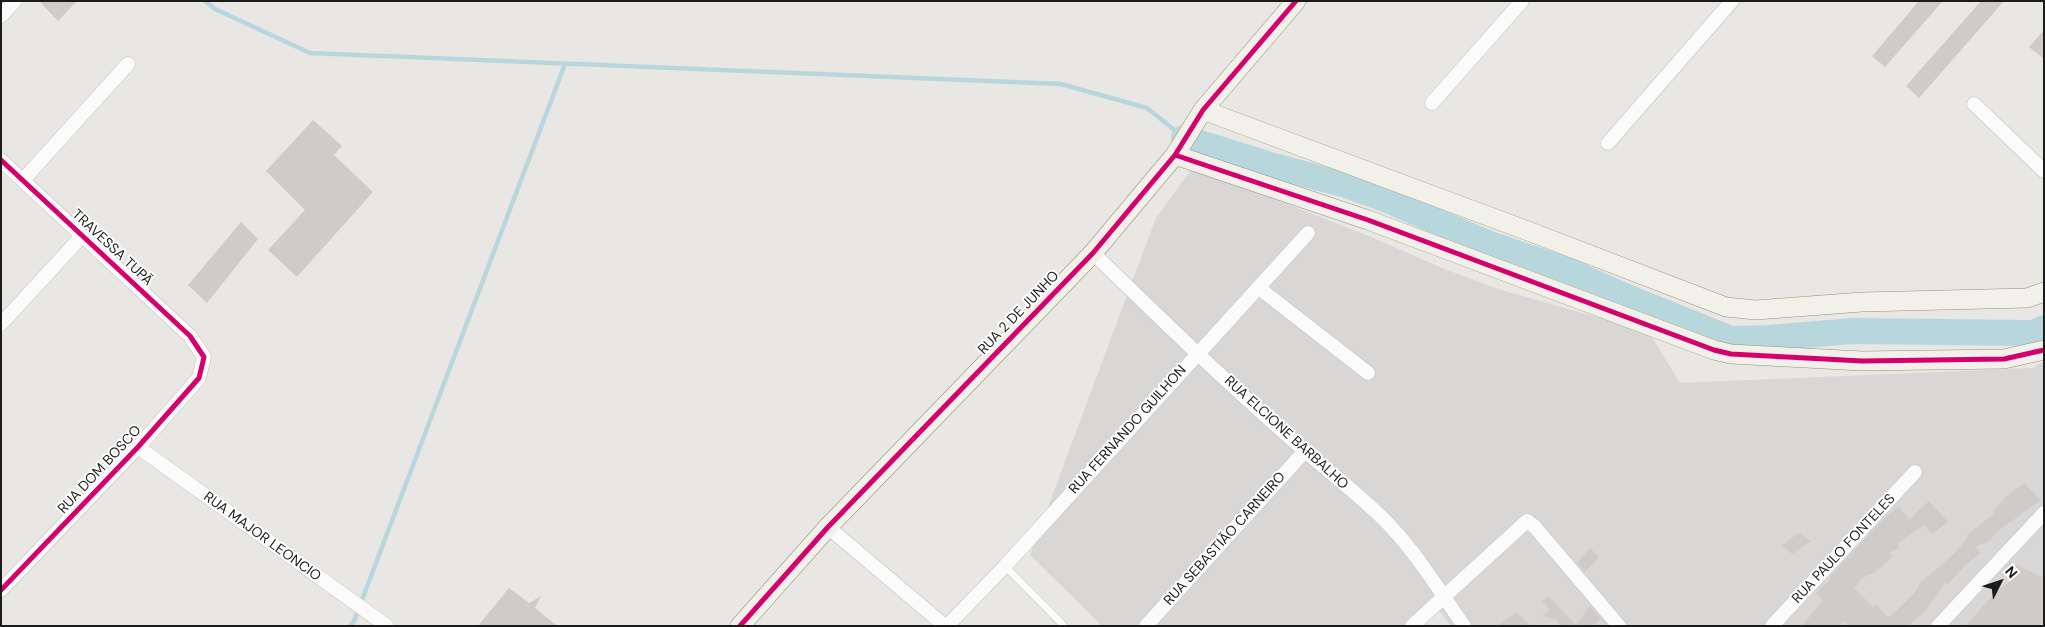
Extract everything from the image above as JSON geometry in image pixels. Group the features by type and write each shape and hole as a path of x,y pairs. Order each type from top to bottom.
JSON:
{"street":[{"path":"1,16 15,1"},
{"name":"RUA 2 DE JUNHO","path":"740,626 828,527 1093,253 1175,155 1203,110 1296,1"},
{"path":"1432,103 1522,1"},
{"path":"1608,143 1732,1"},
{"path":"23,180 128,64"},
{"path":"1974,104 2044,171"},
{"path":"1203,110 1528,230 1726,307 1756,310 1862,302 2028,298 2044,292"},
{"path":"1175,155 1368,220 1714,350 1731,354 1872,361 2004,360 2044,350"},
{"name":"TRAVESSA TUPÃ","path":"1,160 190,336 204,357"},
{"name":"RUA FERNANDO GUILHON","path":"946,626 1005,566 1308,232"},
{"path":"1,324 82,236"},
{"name":"RUA ELCIONE BARBALHO","path":"1093,253 1198,353 1305,451 1392,527 1423,566 1464,626"},
{"path":"1259,288 1368,373"},
{"name":"RUA DOM BOSCO","path":"1,590 138,447 199,378 204,357"},
{"name":"RUA MAJOR LEONCIO","path":"138,447 383,623"},
{"name":"RUA SEBASTIÃO CARNEIRO","path":"1146,626 1305,451"},
{"name":"RUA PAULO FONTELES","path":"1772,626 1915,472"},
{"path":"1938,626 2044,513"},
{"path":"1412,626 1527,521 1534,526 1619,626"},
{"path":"828,527 946,626"}],"lane":[{"path":"1005,566 1064,626"}],"shaded area":[{"path":"1193,167 1501,290 1649,332 1680,383 2033,368 2044,361 2044,626 1451,626 1437,608 1420,626 1102,626 1030,555 1156,218"}],"building":[{"path":"39,1 77,1 58,21"},
{"path":"1919,1 1943,1 1885,67 1872,56"},
{"path":"1981,1 2004,1 1919,98 1906,86"},
{"path":"2044,30 2044,59 2029,47"},
{"path":"313,120 342,146 334,155 373,192 297,277 268,250 305,210 266,171"},
{"path":"241,222 258,239 207,303 188,285"},
{"path":"2024,483 2041,500 2002,528 1987,542 1976,546 1980,553 1965,565 1948,584 1945,582 1927,609 1908,626 1849,626 1845,621 1839,626 1802,626 1823,600 1816,593 1831,579 1829,578 1877,526 1898,507 1910,519 1929,501 1948,522 1932,534 1924,525 1897,544 1900,548 1890,553 1893,556 1877,571 1862,578 1854,588 1873,607 1876,604 1888,618 1914,594 1921,582 1954,554 1969,536 1967,535 1995,513 1993,512 2005,498"},
{"path":"1799,533 1811,541 1792,554 1782,545"},
{"path":"1590,548 1599,557 1585,572 1577,563"},
{"path":"2010,562 2044,578 2044,621 2038,626 1966,626 1991,597 2014,578 2003,570"},
{"path":"509,588 529,603 541,596 535,608 557,626 478,626"},
{"path":"1548,596 1576,625 1590,606 1601,619 1591,626 1561,626 1556,619 1542,616 1550,610 1542,601"},
{"path":"1517,612 1530,626 1497,626"}],"waterway":[{"path":"205,1 215,9 310,53 1061,84 1147,108 1182,136"},
{"path":"350,626 354,621 565,64"},
{"path":"1184,138 1270,165 1346,185 1385,199 1487,243 1569,271 1622,295 1731,339 1769,338 1852,331 2033,333 2044,328"}],"cycle path":[{"path":"740,626 828,527 1093,253 1175,155 1203,110 1296,1"},
{"path":"1175,155 1368,220 1714,350 1731,354 1862,361 2004,359 2044,350"},
{"path":"1,160 190,336 204,357 199,378 138,447 1,590"}]}
